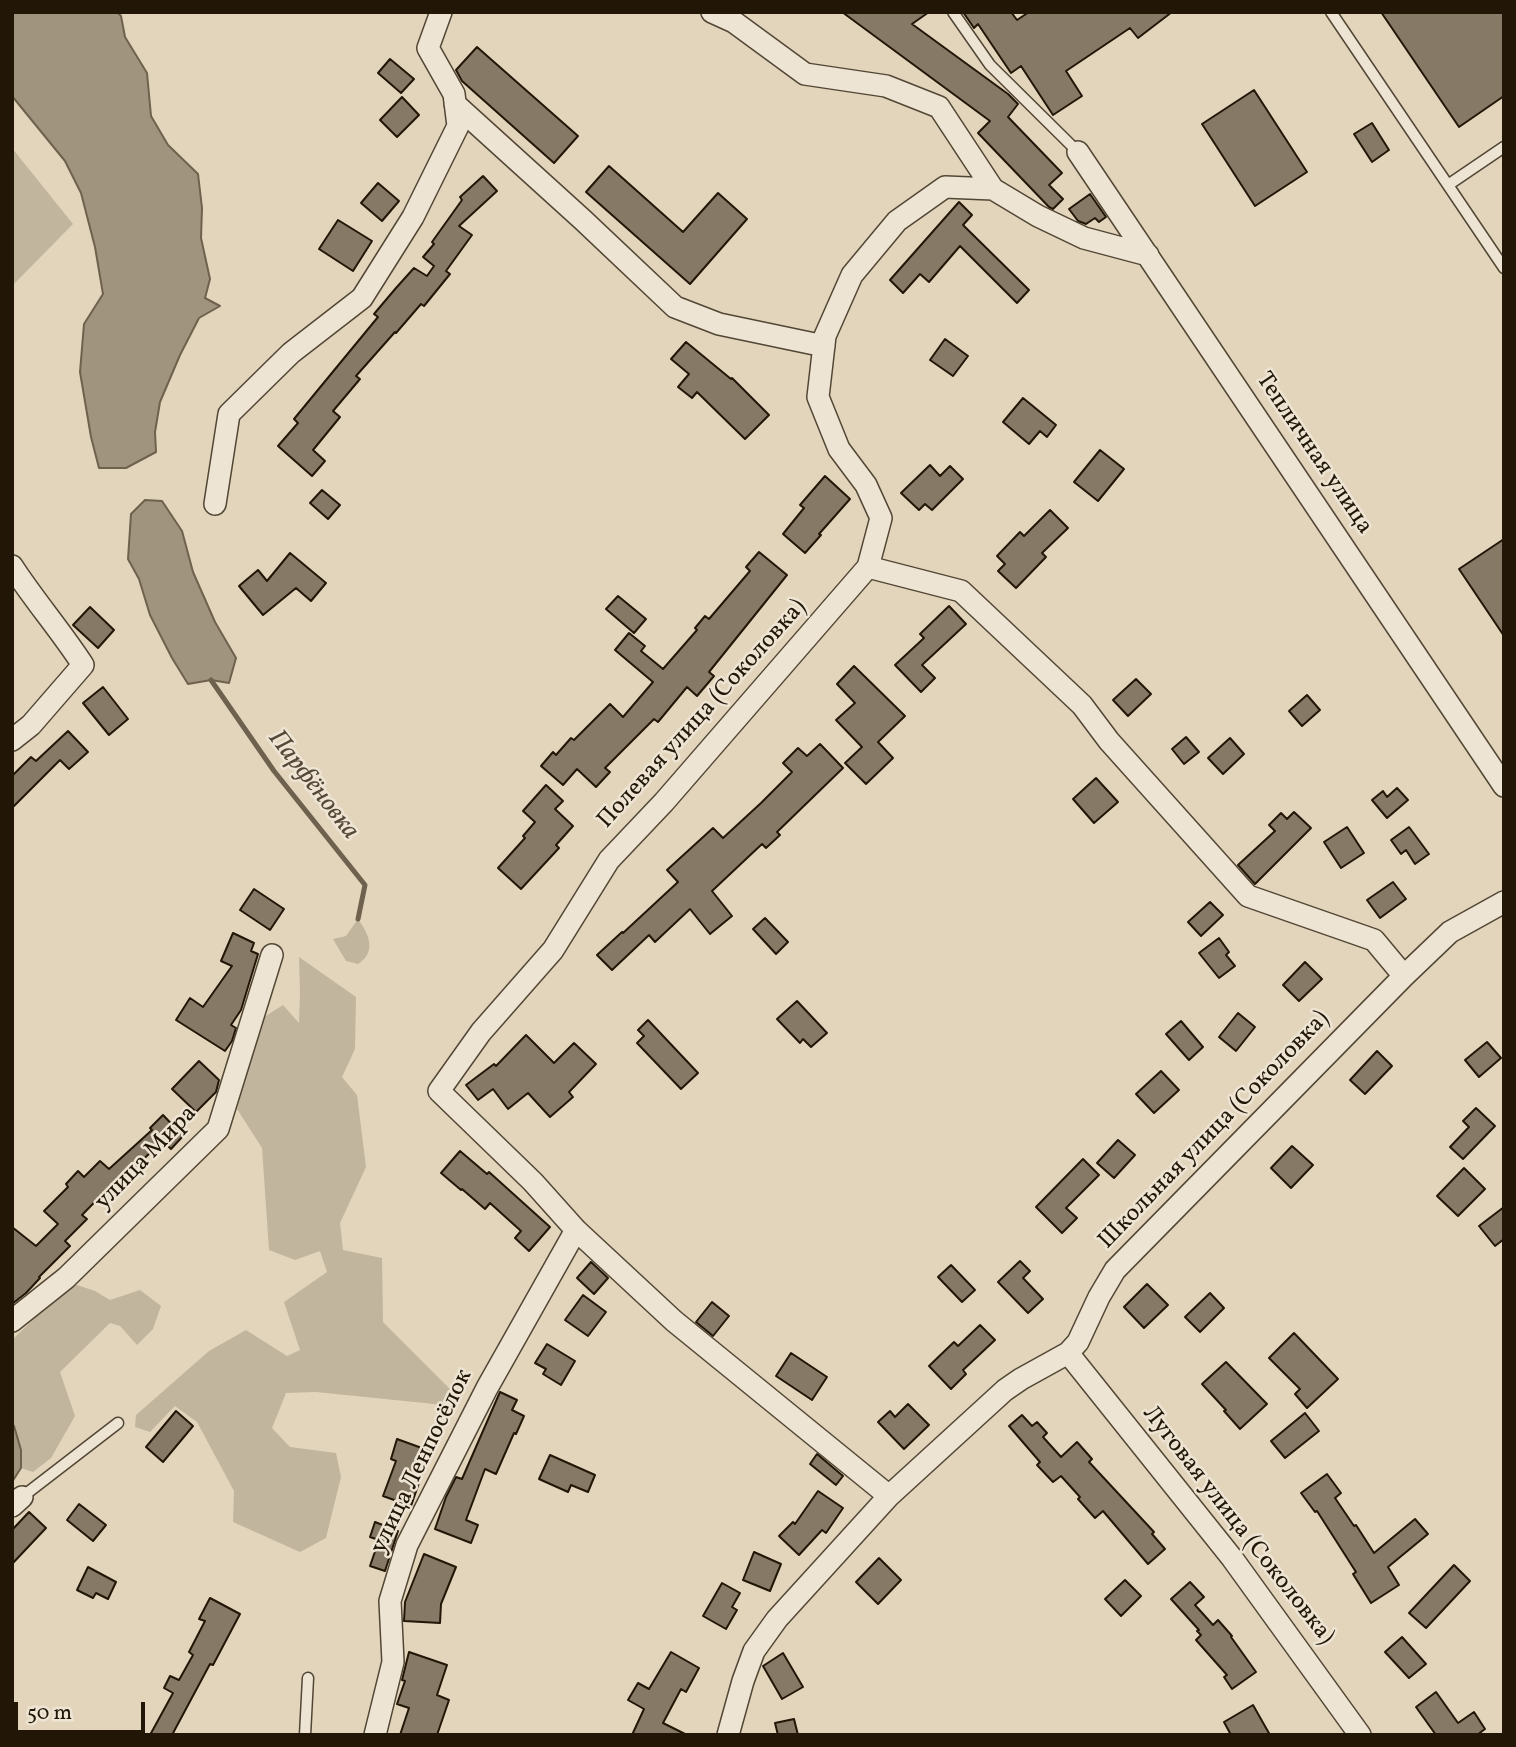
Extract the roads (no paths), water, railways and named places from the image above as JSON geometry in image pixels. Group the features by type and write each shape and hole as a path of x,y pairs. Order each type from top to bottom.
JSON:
{"street":[{"path":"215,504 229,414 291,353 362,298 413,217 458,126 454,94 428,48 441,12"},
{"path":"712,12 734,22 806,74 886,86 939,107 993,189"},
{"path":"455,104 675,307 719,324 824,346"},
{"name":"Тепличная улица","path":"1078,152 1504,786"},
{"name":"Полевая улица (Соколовка)","path":"576,1230 533,1182 439,1091 481,1032 553,950 609,860 664,802 868,567 881,519 866,485 839,449 818,397 825,335 852,275 897,220 945,187 993,189 1038,216 1084,238 1148,254"},
{"path":"12,566 83,665 31,725 12,740"},
{"path":"868,567 961,590 1082,705 1109,741 1248,896 1374,940 1404,976"},
{"name":"Школьная улица (Соколовка)","path":"728,1735 754,1651 777,1619 889,1496 1005,1390 1068,1353 1078,1342 1115,1270 1450,932 1504,902"},
{"name":"улица Мира","path":"12,1321 66,1278 218,1129 272,955"},
{"path":"576,1230 674,1321 889,1496"},
{"name":"улица Ленпосёлок","path":"374,1735 393,1662 390,1601 407,1545 487,1388 576,1230"},
{"name":"Луговая улица (Соколовка)","path":"1068,1353 1232,1558 1360,1735"}],"lane":[{"path":"953,12 990,65 1078,152"},
{"path":"1331,12 1504,268"},
{"path":"1448,185 1504,147"},
{"path":"17,1501 118,1423"},
{"path":"305,1735 308,1678"}],"waterway":[{"name":"Парфёновка","path":"211,680 274,771 365,885 358,919"}]}
